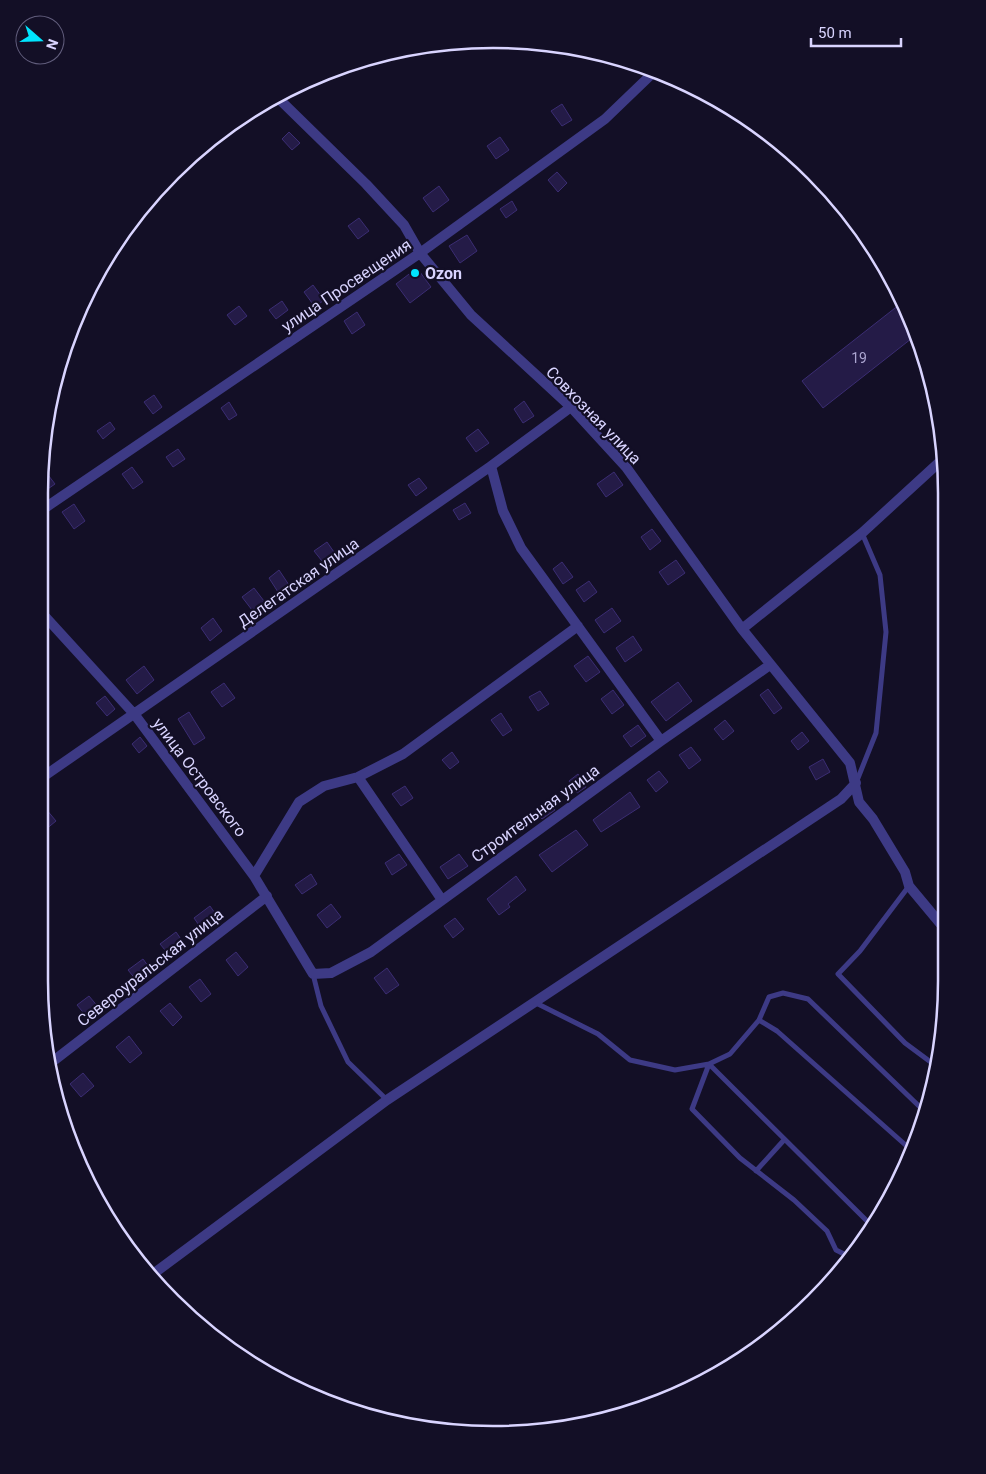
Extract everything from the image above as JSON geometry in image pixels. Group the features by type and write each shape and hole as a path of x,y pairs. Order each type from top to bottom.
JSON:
{"street":[{"name":"улица Просвещения","path":"48,506 420,253 605,119 650,76"},
{"name":"Совхозная улица","path":"281,101 366,184 404,226 420,253 471,315 571,407 626,467 742,629 850,763 859,802 873,819 905,872 909,886 938,921"},
{"name":"Делегатская улица","path":"48,774 491,466 571,407"},
{"path":"742,629 862,533 938,463"},
{"path":"491,466 503,511 520,548 662,741"},
{"name":"улица Островского","path":"48,620 135,715 254,876 314,974"},
{"path":"254,876 299,802 324,786 358,777 403,754 578,626"},
{"name":"Строительная улица","path":"314,974 331,973 371,952 770,665"},
{"path":"358,777 442,900"},
{"path":"156,1272 387,1100 841,799 856,783"},
{"name":"Североуральская улица","path":"55,1060 267,896"}],"lane":[{"path":"856,783 876,733 886,632 880,575 862,533"},
{"path":"909,886 860,951 838,974 905,1042 931,1062"},
{"path":"314,974 321,1006 348,1062 387,1100"},
{"path":"536,1002 598,1034 630,1060 675,1070 709,1064 730,1054 759,1020 769,997 783,993 808,999 920,1107"},
{"path":"759,1020 777,1031 907,1146"},
{"path":"709,1064 868,1222"},
{"path":"709,1064 692,1109 740,1158 794,1200 827,1231 836,1250 844,1254"},
{"path":"756,1170 784,1140"}],"building":[{"path":"562,104 572,120 562,126 551,111"},
{"path":"289,132 300,143 292,150 282,139"},
{"path":"500,137 509,150 496,159 487,146"},
{"path":"557,172 567,183 558,192 548,180"},
{"path":"439,186 449,200 433,212 423,198"},
{"path":"512,201 517,210 506,218 500,209"},
{"path":"359,218 369,231 358,239 348,226"},
{"path":"467,235 477,251 460,263 449,246"},
{"path":"417,268 431,287 410,303 396,284"},
{"path":"313,285 324,300 315,307 304,292"},
{"path":"282,301 288,310 276,319 269,310"},
{"path":"239,306 247,316 235,325 227,315"},
{"path":"897,306 911,339 823,408 802,381"},
{"path":"357,312 365,325 352,334 344,321"},
{"path":"154,395 162,407 153,414 144,402"},
{"path":"524,401 534,416 523,423 514,409"},
{"path":"229,402 237,415 229,420 221,408"},
{"path":"110,422 115,429 103,439 97,431"},
{"path":"478,429 489,443 476,452 466,438"},
{"path":"178,449 185,459 173,467 166,457"},
{"path":"132,467 143,482 133,489 122,474"},
{"path":"614,472 623,485 606,497 597,484"},
{"path":"48,475 55,484 48,489"},
{"path":"419,478 427,488 416,496 408,485"},
{"path":"465,503 471,513 459,520 453,510"},
{"path":"74,504 85,521 74,529 62,512"},
{"path":"652,529 661,541 650,550 641,537"},
{"path":"327,542 334,552 322,561 314,551"},
{"path":"676,560 685,573 668,585 659,572"},
{"path":"562,562 573,577 563,584 553,569"},
{"path":"279,570 289,585 278,592 269,578"},
{"path":"589,581 597,592 584,602 576,590"},
{"path":"254,588 264,601 252,610 242,597"},
{"path":"612,608 621,621 604,633 595,620"},
{"path":"213,618 222,631 210,641 201,628"},
{"path":"633,636 642,650 625,662 616,648"},
{"path":"588,656 600,672 586,682 574,666"},
{"path":"144,666 154,680 137,694 126,680"},
{"path":"678,682 692,701 666,721 651,702"},
{"path":"224,683 235,698 222,707 211,692"},
{"path":"768,689 782,708 774,714 760,695"},
{"path":"613,690 624,705 612,714 601,699"},
{"path":"540,691 549,704 538,711 529,697"},
{"path":"105,696 115,709 107,716 96,703"},
{"path":"189,712 205,738 194,745 178,719"},
{"path":"501,713 512,730 503,736 491,720"},
{"path":"725,720 734,731 723,740 714,729"},
{"path":"638,725 646,736 631,747 623,736"},
{"path":"802,732 809,741 798,750 791,741"},
{"path":"140,737 147,746 139,753 132,744"},
{"path":"691,747 701,760 689,769 679,755"},
{"path":"452,752 459,762 450,769 442,760"},
{"path":"823,759 830,772 816,780 809,767"},
{"path":"659,771 668,782 656,792 647,780"},
{"path":"578,774 586,787 577,793 569,781"},
{"path":"405,786 413,798 401,806 392,794"},
{"path":"630,792 640,807 601,832 593,820"},
{"path":"549,802 555,810 542,819 536,812"},
{"path":"48,811 56,821 48,828"},
{"path":"576,830 588,845 552,872 539,855"},
{"path":"399,854 407,865 392,875 385,863"},
{"path":"459,854 468,866 448,879 440,867"},
{"path":"311,874 317,884 302,894 295,885"},
{"path":"516,876 526,890 508,904 510,907 499,915 487,899"},
{"path":"331,904 341,917 327,928 317,915"},
{"path":"210,906 219,919 203,931 194,918"},
{"path":"455,918 464,929 453,938 444,926"},
{"path":"176,932 185,945 170,956 160,944"},
{"path":"236,952 248,967 238,976 226,960"},
{"path":"143,959 151,970 137,981 128,970"},
{"path":"387,968 399,985 386,994 374,978"},
{"path":"200,979 211,994 201,1002 189,987"},
{"path":"89,996 99,1008 87,1017 77,1005"},
{"path":"170,1003 182,1017 173,1026 160,1011"},
{"path":"129,1036 142,1053 130,1063 116,1047"},
{"path":"83,1073 94,1086 81,1097 70,1084"}],"place":[{"name":"Ozon","path":"415,273"}]}
